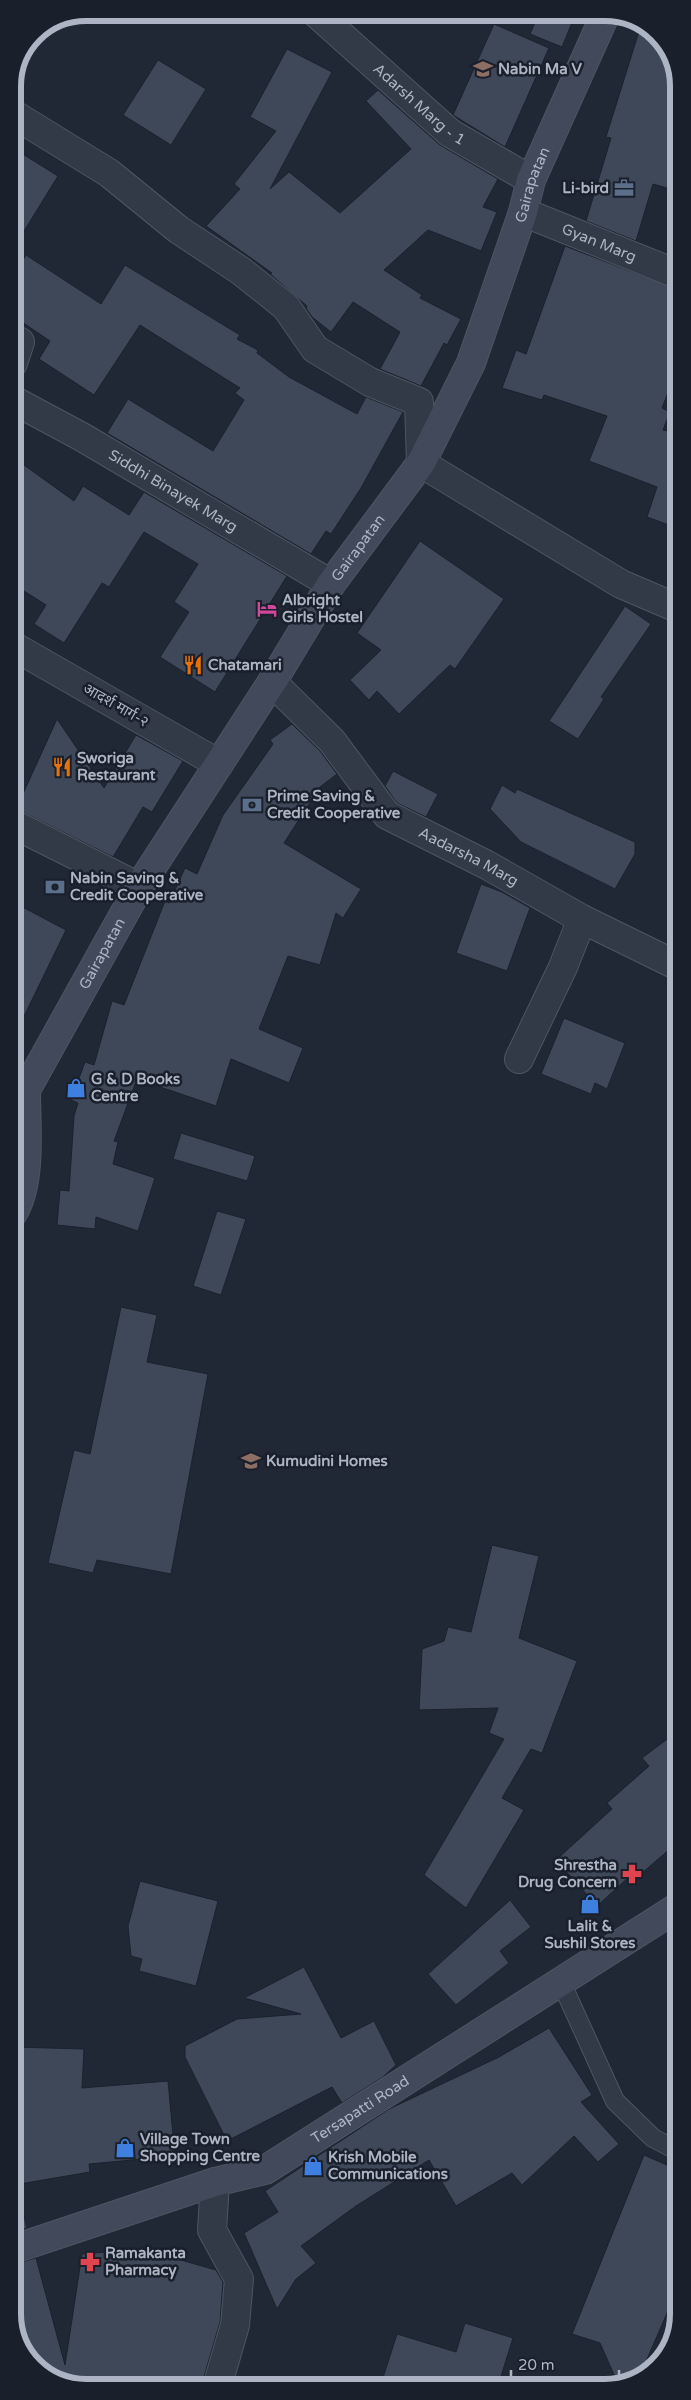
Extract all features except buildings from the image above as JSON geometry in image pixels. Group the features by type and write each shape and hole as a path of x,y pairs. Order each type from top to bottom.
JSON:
{"main road":[{"name":"Gairapatan","path":"21,1092 139,886 272,682 331,584 421,463 471,363 523,212 531,180 602,21"},
{"path":"21,1109 25,1170 21,1188"},
{"name":"Tersapatti Road","path":"21,2247 215,2182 265,2170 670,1913"}],"street":[{"name":"Adarsh Marg - 1","path":"325,21 450,132 531,180"},
{"path":"21,119 109,173 179,230 241,271 286,308 315,349 370,382 419,402 421,463 621,584 670,605"},
{"name":"Gyan Marg","path":"523,212 670,271"},
{"name":"Siddhi Binayek Marg","path":"21,404 82,437 331,584"},
{"name":"आदर्श मार्ग-२","path":"21,651 219,764"},
{"name":"Aadarsha Marg","path":"272,682 332,741 387,815 487,864 582,919 670,962"},
{"path":"21,828 139,886"},
{"path":"519,1059 563,967 582,919"},
{"path":"215,2182 212,2230 239,2279 236,2325 219,2379"}],"lane":[{"path":"561,1982 615,2101 652,2138 670,2146"}],"place":[{"name":"Nabin Ma V","path":"483,69"},
{"name":"Li-bird","path":"624,188"},
{"name":"Albright Girls Hostel","path":"267,609"},
{"name":"Chatamari","path":"193,665"},
{"name":"Sworiga Restaurant","path":"62,767"},
{"name":"Prime Saving & Credit Cooperative","path":"252,805"},
{"name":"Nabin Saving & Credit Cooperative","path":"55,887"},
{"name":"G & D Books Centre","path":"76,1088"},
{"name":"Kumudini Homes","path":"251,1461"},
{"name":"Shrestha Drug Concern","path":"632,1874"},
{"name":"Lalit & Sushil Stores","path":"590,1904"},
{"name":"Village Town Shopping Centre","path":"125,2148"},
{"name":"Krish Mobile Communications","path":"313,2166"},
{"name":"Ramakanta Pharmacy","path":"90,2262"}]}
